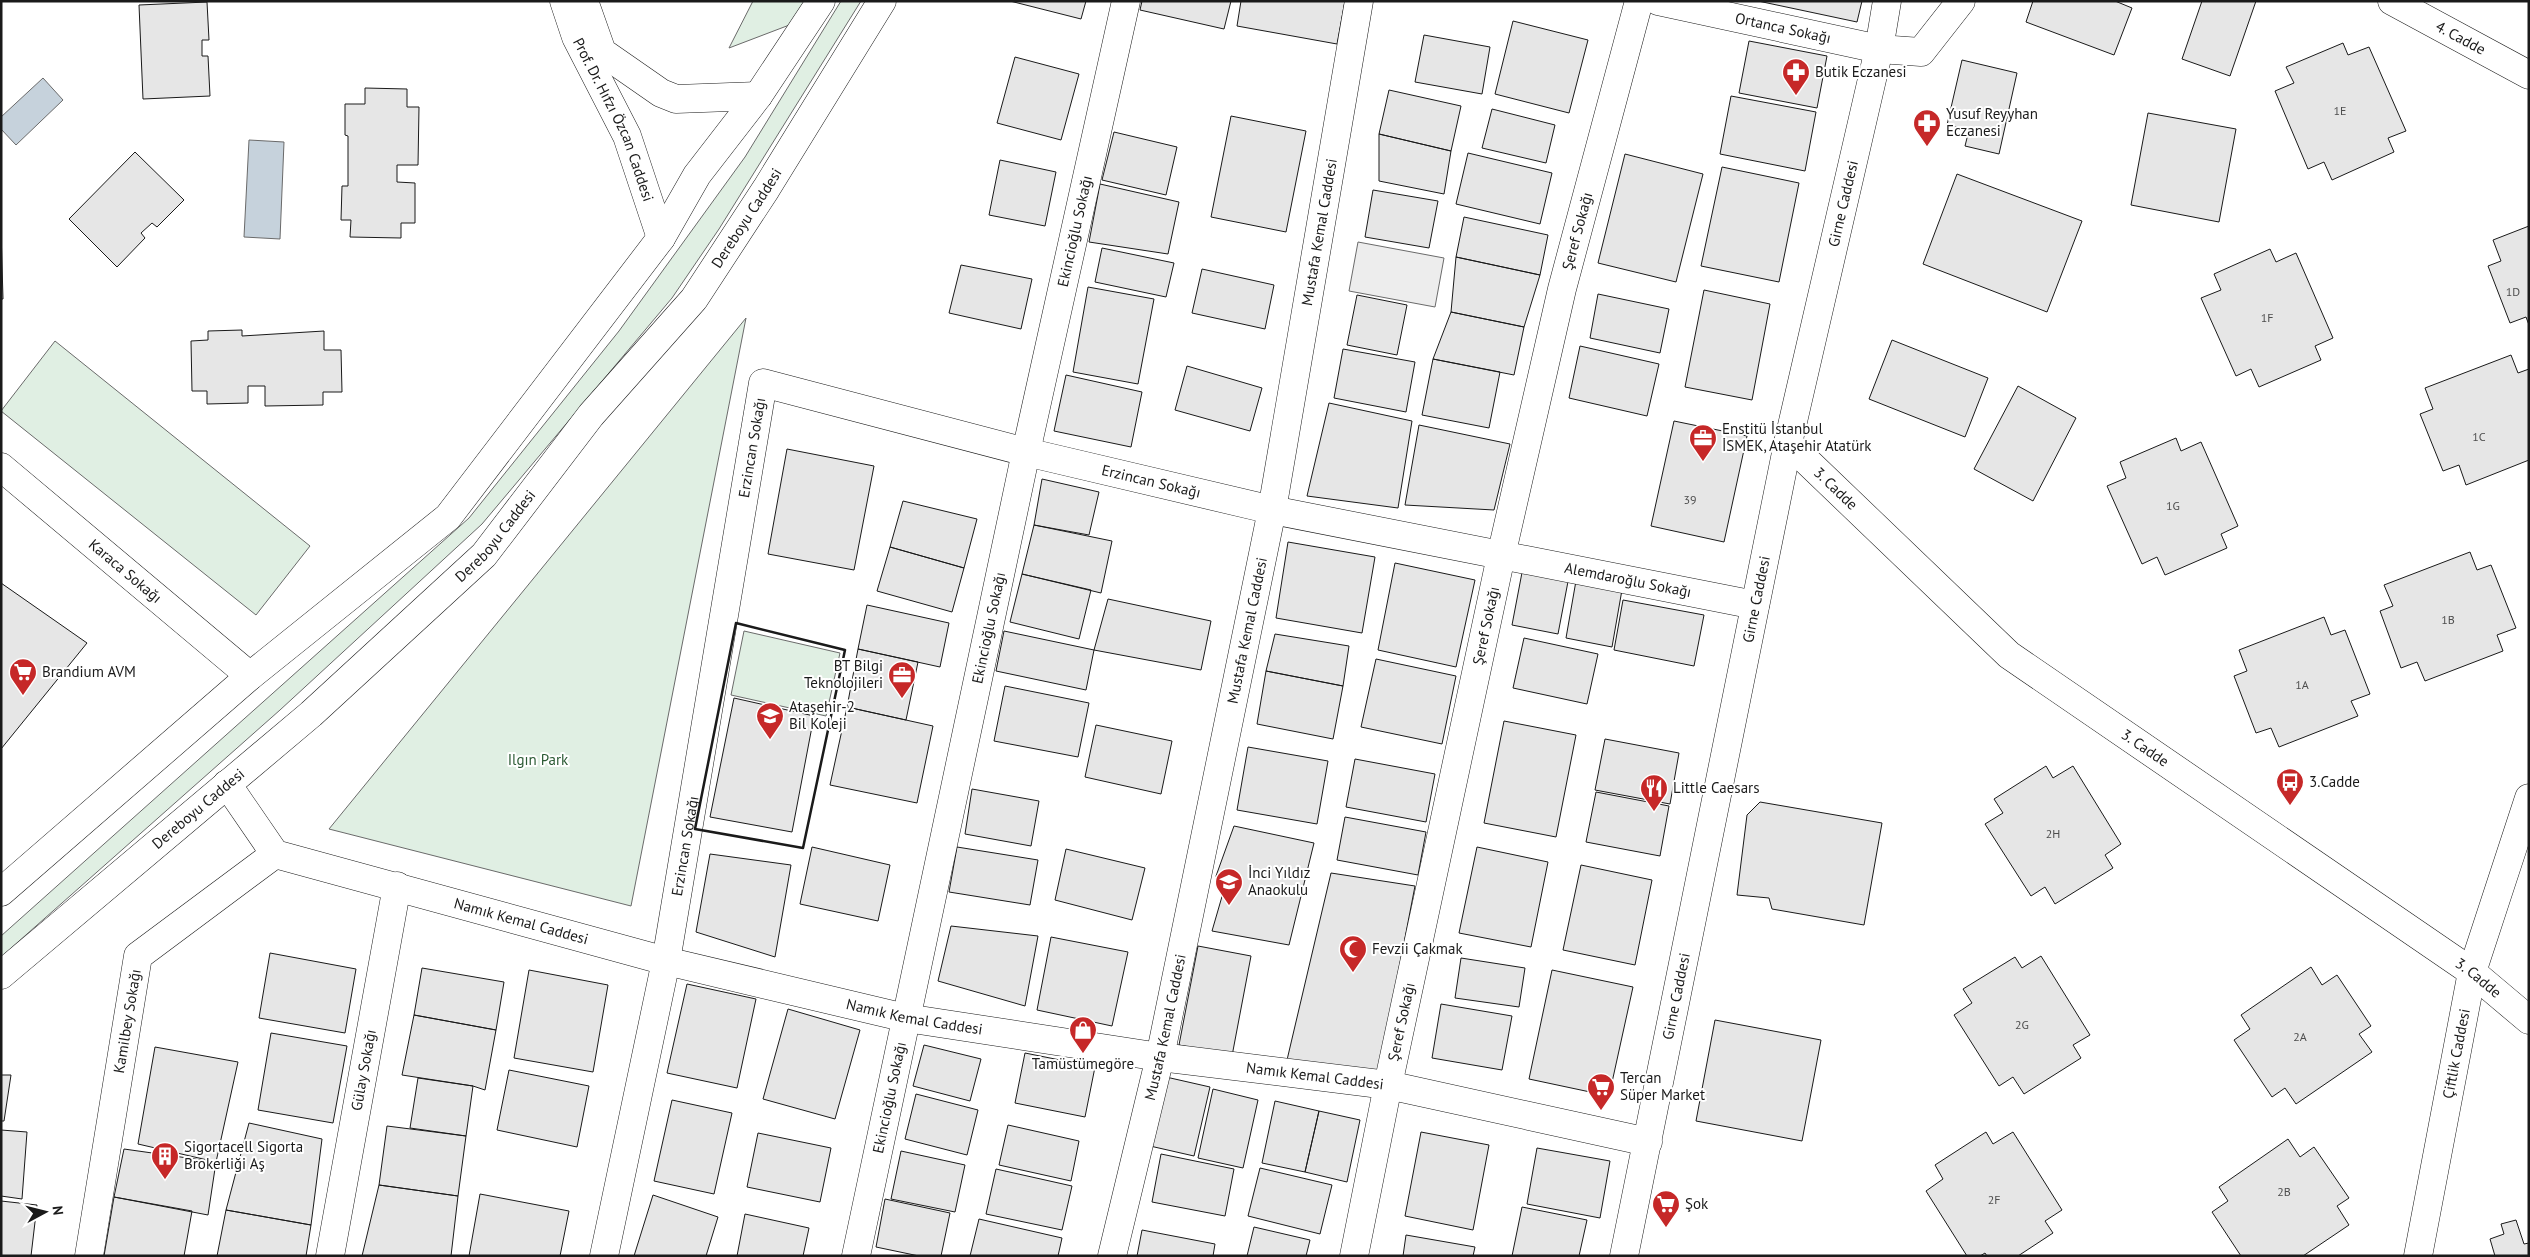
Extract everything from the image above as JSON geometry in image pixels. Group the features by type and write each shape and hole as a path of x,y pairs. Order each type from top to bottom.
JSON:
{"street":[{"name":"Prof. Dr. Hıfzı Özcan Caddesi","path":"564,1 576,37 627,136 661,238"},
{"name":"Prof. Dr. Hıfzı Özcan Caddesi","path":"584,1 602,52 660,93 676,99 758,96"},
{"path":"1,892 250,676 448,518 661,238 696,175 758,96 821,1"},
{"name":"Dereboyu Caddesi","path":"1,975 311,714 484,555 591,415 694,299 766,189 882,1"},
{"name":"Ekincioğlu Sokağı","path":"856,1256 1026,452 1126,1"},
{"name":"Mustafa Kemal Caddesi","path":"1112,1256 1160,1057 1272,510 1359,1"},
{"name":"Şeref Sokağı","path":"1354,1256 1388,1086 1501,556 1562,289 1639,1"},
{"name":"Ortanca Sokağı","path":"1658,1 1879,49"},
{"name":"Girne Caddesi","path":"1624,1256 1788,443 1879,49 1887,1"},
{"path":"1879,49 1921,52 1961,1"},
{"name":"4. Cadde","path":"2392,1 2529,75"},
{"name":"Erzincan Sokağı","path":"604,1256 666,961 763,383 1026,452 1272,510 1501,556"},
{"name":"3. Cadde","path":"1788,443 2009,655 2472,972 2529,1020"},
{"name":"Karaca Sokağı","path":"1,467 250,676"},
{"name":"Alemdaroğlu Sokağı","path":"1501,556 1755,605"},
{"path":"227,784 275,854"},
{"name":"Çiftlik Caddesi","path":"2418,1256 2472,972 2529,798"},
{"name":"Namık Kemal Caddesi","path":"275,854 398,886 666,961 906,1018 1160,1057 1388,1086 1648,1142"},
{"name":"Kamilbey Sokağı","path":"89,1256 138,956 275,854"},
{"name":"Gülay Sokağı","path":"330,1256 398,886"}],"green space":[{"path":"753,1 805,1 792,24 729,48"},
{"path":"841,1 861,1 719,229 672,298 482,524 280,710 1,957 1,936 469,518 619,331 745,157"},
{"name":"Ilgın Park","path":"746,318 631,906 329,829"},
{"path":"55,341 310,546 256,615 1,411"},
{"path":"744,631 840,653 826,716 731,695"}],"shaded area":[{"path":"43,78 63,100 16,145 1,129 1,117"},
{"path":"249,140 284,142 280,239 244,237"},
{"path":"1358,242 1444,258 1435,307 1349,291"}],"building":[{"path":"1010,1 1086,1 1081,19"},
{"path":"1142,1 1231,1 1224,29 1140,10"},
{"path":"1241,1 1345,1 1337,44 1237,26"},
{"path":"1758,1 1862,1 1857,22"},
{"path":"2033,1 2115,1 2132,8 2114,55 2026,22"},
{"path":"2202,1 2256,1 2230,76 2182,59"},
{"path":"207,2 209,40 202,40 202,56 208,56 210,96 143,99 139,5"},
{"path":"1513,21 1588,40 1569,113 1495,94"},
{"path":"1424,35 1490,47 1482,94 1415,82"},
{"path":"1749,41 1827,56 1817,108 1739,93"},
{"path":"2343,43 2348,55 2369,47 2406,131 2388,138 2394,152 2332,180 2324,162 2308,169 2275,91 2294,83 2286,67"},
{"path":"1015,57 1079,74 1061,140 997,123"},
{"path":"1962,60 2017,73 1999,154 1965,146 1969,130 1947,125"},
{"path":"365,88 407,89 407,107 419,107 418,165 397,165 397,182 415,183 415,223 401,223 401,238 350,237 351,220 341,220 342,186 348,186 348,136 345,135 345,104 365,104"},
{"path":"1389,90 1461,106 1451,151 1379,134"},
{"path":"1731,96 1816,112 1805,171 1720,154"},
{"path":"1492,109 1555,125 1546,163 1482,148"},
{"path":"2148,113 2236,129 2219,222 2131,205"},
{"path":"1231,116 1306,131 1286,232 1211,217"},
{"path":"1114,132 1177,147 1166,195 1102,180"},
{"path":"1379,134 1451,151 1444,194 1379,181"},
{"path":"135,152 184,200 157,227 152,223 141,233 145,238 117,267 69,219"},
{"path":"1468,153 1552,173 1540,224 1456,204"},
{"path":"1625,154 1703,174 1676,282 1598,263"},
{"path":"1000,160 1056,172 1045,226 989,215"},
{"path":"1722,167 1799,183 1779,282 1701,266"},
{"path":"1957,174 2082,221 2047,312 1923,264"},
{"path":"1100,184 1179,202 1168,254 1089,242"},
{"path":"1373,190 1438,201 1429,248 1365,237"},
{"path":"1464,217 1548,235 1540,275 1456,257"},
{"path":"2529,226 2529,325 2526,317 2510,323 2488,266 2501,261 2493,240"},
{"path":"1,230 3,299 1,299"},
{"path":"1102,248 1174,263 1166,297 1095,282"},
{"path":"2270,249 2276,262 2296,253 2333,338 2315,346 2321,360 2259,387 2251,369 2236,376 2201,298 2221,290 2214,274"},
{"path":"1456,257 1540,275 1524,327 1451,312"},
{"path":"961,265 1032,279 1021,329 949,313"},
{"path":"1202,269 1274,285 1265,329 1192,313"},
{"path":"1088,287 1154,299 1138,384 1073,372"},
{"path":"1704,290 1770,304 1752,400 1685,387"},
{"path":"1598,294 1669,309 1660,353 1590,338"},
{"path":"1357,295 1407,305 1397,355 1347,345"},
{"path":"1451,312 1524,327 1514,375 1433,359"},
{"path":"242,330 242,336 324,331 324,350 341,350 342,392 323,392 323,405 265,406 265,386 248,386 248,403 207,404 207,391 192,391 191,341 208,340 208,331"},
{"path":"1892,340 1988,378 1965,437 1869,399"},
{"path":"1580,346 1659,364 1647,416 1569,398"},
{"path":"1343,349 1415,362 1406,412 1334,398"},
{"path":"2511,355 2518,373 2529,369 2529,460 2466,485 2459,465 2443,471 2420,414 2433,409 2425,388"},
{"path":"1433,359 1500,372 1489,428 1422,415"},
{"path":"1187,366 1262,388 1250,431 1175,410"},
{"path":"1066,375 1142,392 1131,447 1054,431"},
{"path":"2018,386 2076,418 2033,501 1974,469"},
{"path":"1329,403 1412,421 1398,508 1307,496"},
{"name":"Enstitü İstanbul İSMEK, Ataşehir Atatürk","path":"1674,421 1747,436 1724,542 1651,526"},
{"path":"1419,425 1510,444 1494,510 1405,505"},
{"path":"2176,438 2181,451 2201,442 2238,526 2221,534 2227,548 2165,575 2157,557 2142,564 2107,486 2126,478 2120,462"},
{"path":"787,449 874,466 854,570 768,554"},
{"path":"1042,479 1099,492 1089,535 1034,525"},
{"path":"903,501 977,519 964,568 890,547"},
{"path":"1034,525 1112,541 1101,593 1022,574"},
{"path":"1288,542 1375,557 1362,633 1276,618"},
{"path":"890,547 964,568 952,612 877,591"},
{"path":"2470,552 2477,570 2491,565 2516,628 2497,635 2503,651 2425,681 2417,662 2401,668 2380,611 2393,606 2384,585"},
{"path":"1524,562 1570,571 1558,634 1512,625"},
{"path":"1395,563 1475,580 1456,667 1378,650"},
{"path":"1022,574 1091,590 1079,639 1010,622"},
{"path":"1577,575 1623,584 1612,647 1566,638"},
{"name":"Brandium AVM","path":"1,583 87,643 1,749"},
{"path":"1108,599 1211,621 1201,670 1094,650"},
{"path":"1623,600 1704,615 1694,666 1614,650"},
{"path":"867,605 949,623 940,667 858,649"},
{"path":"2324,617 2331,635 2345,630 2370,694 2351,701 2358,716 2279,747 2271,728 2256,733 2234,676 2247,671 2239,650"},
{"path":"1004,631 1094,650 1086,690 996,671"},
{"path":"1275,634 1349,646 1343,686 1266,671"},
{"path":"1524,638 1598,654 1587,704 1513,688"},
{"path":"858,649 918,662 906,720 847,707"},
{"path":"1376,659 1456,676 1442,744 1361,727"},
{"path":"1266,671 1343,686 1333,739 1257,724"},
{"path":"1005,686 1089,703 1078,757 994,741"},
{"path":"734,698 814,716 792,832 710,817"},
{"path":"847,707 933,726 917,803 830,785"},
{"path":"1504,721 1576,735 1556,837 1484,823"},
{"path":"1096,725 1172,741 1161,794 1085,777"},
{"path":"1605,739 1679,753 1670,804 1595,790"},
{"path":"1248,747 1328,761 1317,824 1237,810"},
{"path":"1355,759 1435,774 1426,822 1346,807"},
{"path":"2046,766 2053,778 2073,766 2121,844 2105,855 2113,868 2055,904 2045,887 2031,896 1985,824 2003,813 1994,799"},
{"path":"972,789 1039,801 1031,846 965,834"},
{"path":"1596,792 1669,806 1660,856 1586,842"},
{"path":"1760,802 1882,823 1864,925 1772,909 1769,898 1737,895 1747,815"},
{"path":"1345,817 1426,832 1418,875 1337,860"},
{"path":"1234,826 1314,843 1289,945 1212,931 1223,893 1216,876"},
{"path":"812,847 890,865 878,921 800,904"},
{"path":"957,847 1038,860 1030,905 949,892"},
{"path":"1477,847 1548,862 1531,947 1459,933"},
{"path":"1066,849 1145,868 1132,920 1055,900"},
{"path":"710,854 791,865 775,957 696,932"},
{"path":"1581,865 1652,880 1635,965 1563,950"},
{"name":"Fevzii Çakmak","path":"1331,873 1415,886 1379,1072 1287,1060"},
{"path":"951,926 1038,936 1025,1006 938,981"},
{"path":"1051,937 1128,952 1112,1026 1037,1010"},
{"path":"1198,946 1251,956 1232,1056 1179,1045"},
{"path":"270,953 356,969 345,1033 259,1018"},
{"path":"2041,956 2090,1035 2073,1045 2081,1058 2024,1094 2013,1077 1999,1086 1954,1015 1972,1003 1963,989 2015,957 2022,968"},
{"path":"1461,958 1525,968 1519,1007 1455,998"},
{"path":"2311,967 2322,985 2337,975 2371,1026 2359,1034 2372,1052 2296,1104 2285,1088 2272,1097 2234,1040 2250,1029 2241,1015"},
{"path":"422,968 504,982 496,1030 414,1015"},
{"path":"529,970 608,985 593,1072 514,1058"},
{"path":"1552,970 1633,987 1609,1096 1529,1079"},
{"path":"687,984 756,999 737,1088 667,1073"},
{"path":"1441,1004 1512,1016 1502,1070 1432,1058"},
{"path":"788,1009 860,1030 835,1119 763,1099"},
{"path":"414,1015 496,1030 485,1090 473,1086 402,1075"},
{"path":"1715,1020 1821,1040 1802,1141 1696,1121"},
{"path":"271,1033 347,1046 333,1123 258,1110"},
{"path":"924,1045 981,1059 970,1101 913,1086"},
{"path":"155,1047 238,1062 216,1162 138,1144"},
{"path":"1025,1053 1095,1067 1085,1117 1015,1103"},
{"path":"509,1070 589,1086 577,1147 497,1130"},
{"path":"1,1075 11,1075 4,1121 1,1121"},
{"path":"1166,1077 1210,1087 1194,1156 1150,1146"},
{"path":"418,1078 473,1086 466,1136 410,1128"},
{"path":"1213,1089 1258,1100 1243,1168 1198,1158"},
{"path":"916,1094 978,1110 967,1155 905,1139"},
{"path":"672,1100 732,1113 714,1194 654,1181"},
{"path":"1275,1101 1319,1111 1305,1172 1262,1163"},
{"path":"1319,1111 1360,1120 1347,1182 1305,1172"},
{"path":"249,1123 322,1139 311,1225 226,1210"},
{"path":"1008,1125 1079,1141 1071,1181 999,1165"},
{"path":"387,1126 466,1136 458,1196 379,1185"},
{"path":"1,1130 27,1132 22,1199 1,1196"},
{"path":"1421,1132 1489,1145 1473,1230 1405,1216"},
{"path":"1986,1132 1993,1144 2013,1132 2062,1210 2045,1221 2053,1233 2018,1256 1987,1256 1985,1253 1980,1256 1967,1256 1926,1191 1943,1179 1935,1165"},
{"path":"758,1133 831,1148 820,1202 747,1187"},
{"path":"2288,1139 2300,1157 2314,1147 2349,1198 2337,1206 2349,1225 2303,1256 2241,1256 2212,1212 2228,1201 2219,1187"},
{"path":"1537,1148 1610,1161 1600,1218 1527,1204"},
{"name":"Sigortacell Sigorta Brokerliği Aş","path":"124,1149 216,1162 208,1215 114,1197"},
{"path":"901,1151 965,1165 955,1212 891,1199"},
{"path":"1161,1154 1234,1169 1225,1216 1152,1202"},
{"path":"1260,1168 1332,1185 1320,1234 1248,1216"},
{"path":"996,1169 1072,1186 1062,1230 986,1214"},
{"path":"379,1185 458,1196 451,1256 362,1256"},
{"path":"480,1194 569,1211 560,1256 469,1256"},
{"path":"653,1195 718,1217 706,1256 634,1256"},
{"path":"114,1197 192,1211 184,1256 104,1256"},
{"path":"885,1199 950,1213 941,1256 919,1256 876,1247"},
{"path":"1,1201 37,1205 31,1256 1,1256"},
{"path":"1522,1207 1587,1220 1579,1256 1512,1256"},
{"path":"226,1210 311,1225 306,1256 217,1256"},
{"path":"745,1214 809,1228 803,1256 737,1256"},
{"path":"979,1219 1062,1238 1058,1256 970,1256"},
{"path":"2516,1220 2524,1244 2529,1243 2529,1256 2495,1256 2490,1239 2504,1234 2501,1224"},
{"path":"1254,1227 1310,1240 1306,1256 1247,1256"},
{"path":"1142,1230 1215,1244 1213,1256 1137,1256"},
{"path":"1406,1235 1475,1247 1473,1256 1403,1256"}],"wall":[{"path":"736,623 845,650 803,848 695,829 736,623"}],"place":[{"name":"Butik Eczanesi","path":"1796,96"},
{"name":"Yusuf Reyyhan Eczanesi","path":"1927,147"},
{"name":"Enstitü İstanbul İSMEK, Ataşehir Atatürk","path":"1703,462"},
{"name":"Brandium AVM","path":"23,696"},
{"name":"BT Bilgi Teknolojileri","path":"902,699"},
{"name":"Ataşehir-2 Bil Koleji","path":"770,740"},
{"name":"3.Cadde","path":"2290,806"},
{"name":"Little Caesars","path":"1654,812"},
{"name":"İnci Yıldız Anaokulu","path":"1229,906"},
{"name":"Fevzii Çakmak","path":"1353,973"},
{"name":"Tamüstümegöre","path":"1083,1054"},
{"name":"Tercan Süper Market","path":"1601,1111"},
{"name":"Sigortacell Sigorta Brokerliği Aş","path":"165,1180"},
{"name":"Şok","path":"1666,1228"}]}
